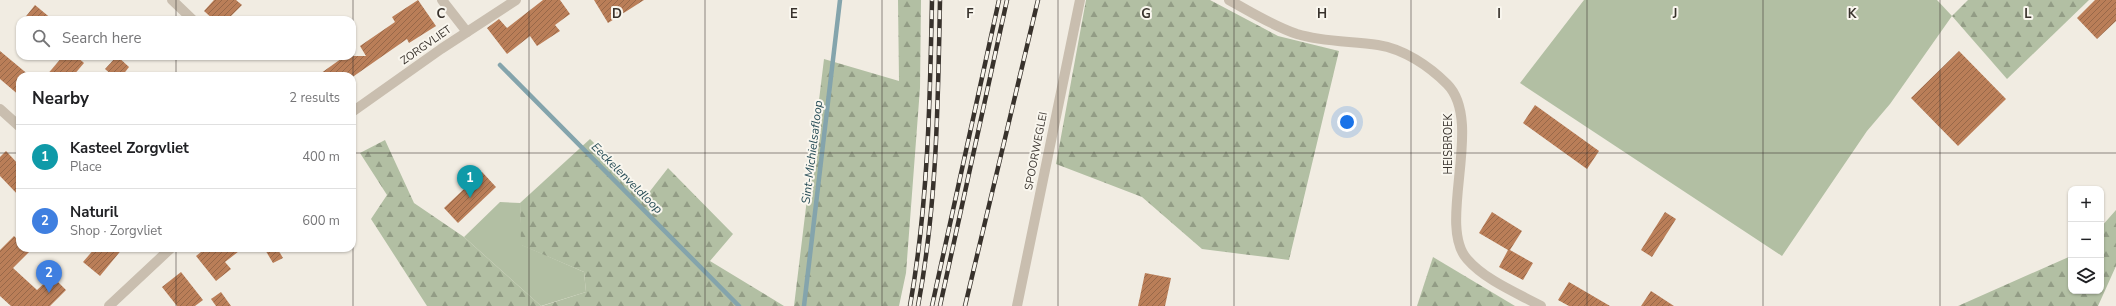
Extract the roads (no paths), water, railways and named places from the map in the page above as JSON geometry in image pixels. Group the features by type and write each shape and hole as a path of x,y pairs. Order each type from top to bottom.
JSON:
{"street":[{"path":"172,0 189,16"},
{"path":"442,0 467,32"},
{"name":"ZORGVLIET","path":"356,109 516,0"},
{"name":"SPOORWEGLEI","path":"1017,306 1080,0"},
{"name":"HEISBROEK","path":"1229,0 1278,26 1297,34 1316,38 1380,45 1405,54 1428,66 1449,86 1458,100 1462,121 1457,218 1458,244 1467,259 1485,275 1541,306"},
{"path":"0,110 16,124"},
{"path":"109,306 164,252"}],"waterway":[{"name":"Sint-Michielsafloop","path":"804,306 840,0"},
{"name":"Eeckelenveldloop","path":"500,65 739,306"}],"railway":[{"path":"910,306 921,230 927,154 932,0"},
{"path":"918,306 933,192 940,0"},
{"path":"932,306 999,0"},
{"path":"940,306 1007,0"},
{"path":"965,306 1038,0"}],"place":[{"name":"Kasteel Zorgvliet","path":"470,198"},
{"name":"Naturil","path":"49,293"}]}
